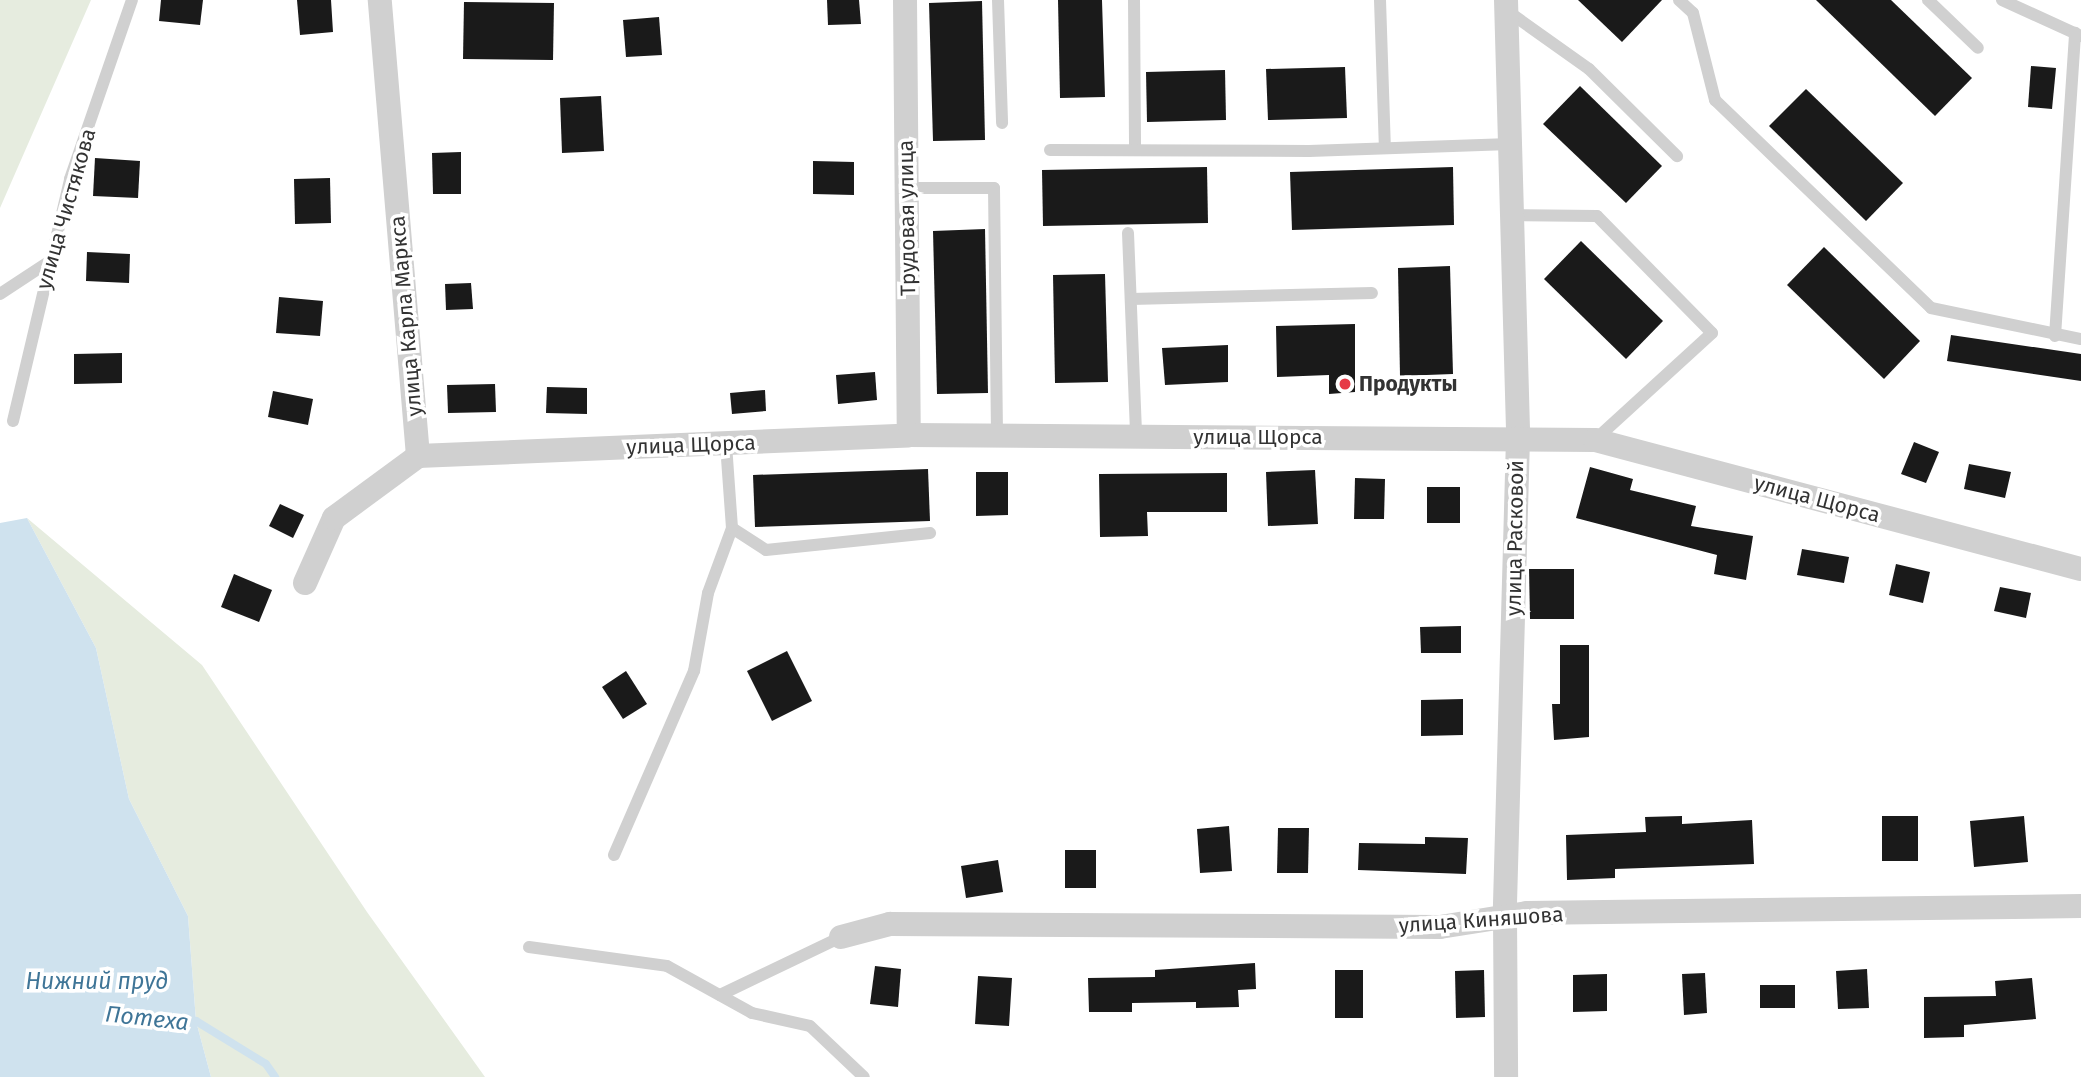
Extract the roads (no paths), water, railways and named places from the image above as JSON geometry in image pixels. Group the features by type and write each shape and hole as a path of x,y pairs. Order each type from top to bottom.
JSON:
{"street":[{"name":"улица Карла Маркса","path":"380,0 418,456"},
{"name":"Трудовая улица","path":"905,0 909,435"},
{"name":"улица Расковой","path":"1506,5 1518,438 1505,917 1506,1077"},
{"name":"улица Щорса","path":"418,456 909,435 1595,440 2081,569"},
{"path":"305,583 334,518 418,456"},
{"name":"улица Киняшова","path":"841,937 890,924 1440,927 1527,913 2081,906"}],"lane":[{"name":"улица Чистякова","path":"13,421 70,179 132,0"},
{"path":"998,0 1002,123"},
{"path":"1134,0 1135,150"},
{"path":"1380,0 1385,148"},
{"path":"1679,0 1693,13 1715,100 1931,308 2055,336 2081,339"},
{"path":"1928,0 1978,48"},
{"path":"2002,0 2078,34 2055,336"},
{"path":"1506,5 1589,69 1676,156"},
{"path":"1050,150 1385,148 1510,144"},
{"path":"907,188 994,188 997,436"},
{"path":"1512,215 1597,216 1712,333 1595,440"},
{"path":"1128,233 1136,436"},
{"path":"0,294 50,261"},
{"path":"1130,299 1372,293"},
{"path":"614,855 694,671 708,593 732,528 726,444"},
{"path":"732,528 766,550 930,533"},
{"path":"720,996 841,937"},
{"path":"528,947 667,966 752,1013 810,1027 864,1077"}],"water":[{"name":"Нижний пруд","path":"27,518 96,648 129,799 188,916 196,1021 211,1077 0,1077 0,523"}],"waterway":[{"name":"Потеха","path":"185,1020 196,1021 266,1064 275,1077"}],"place":[{"name":"Продукты","path":"1345,384"}]}
